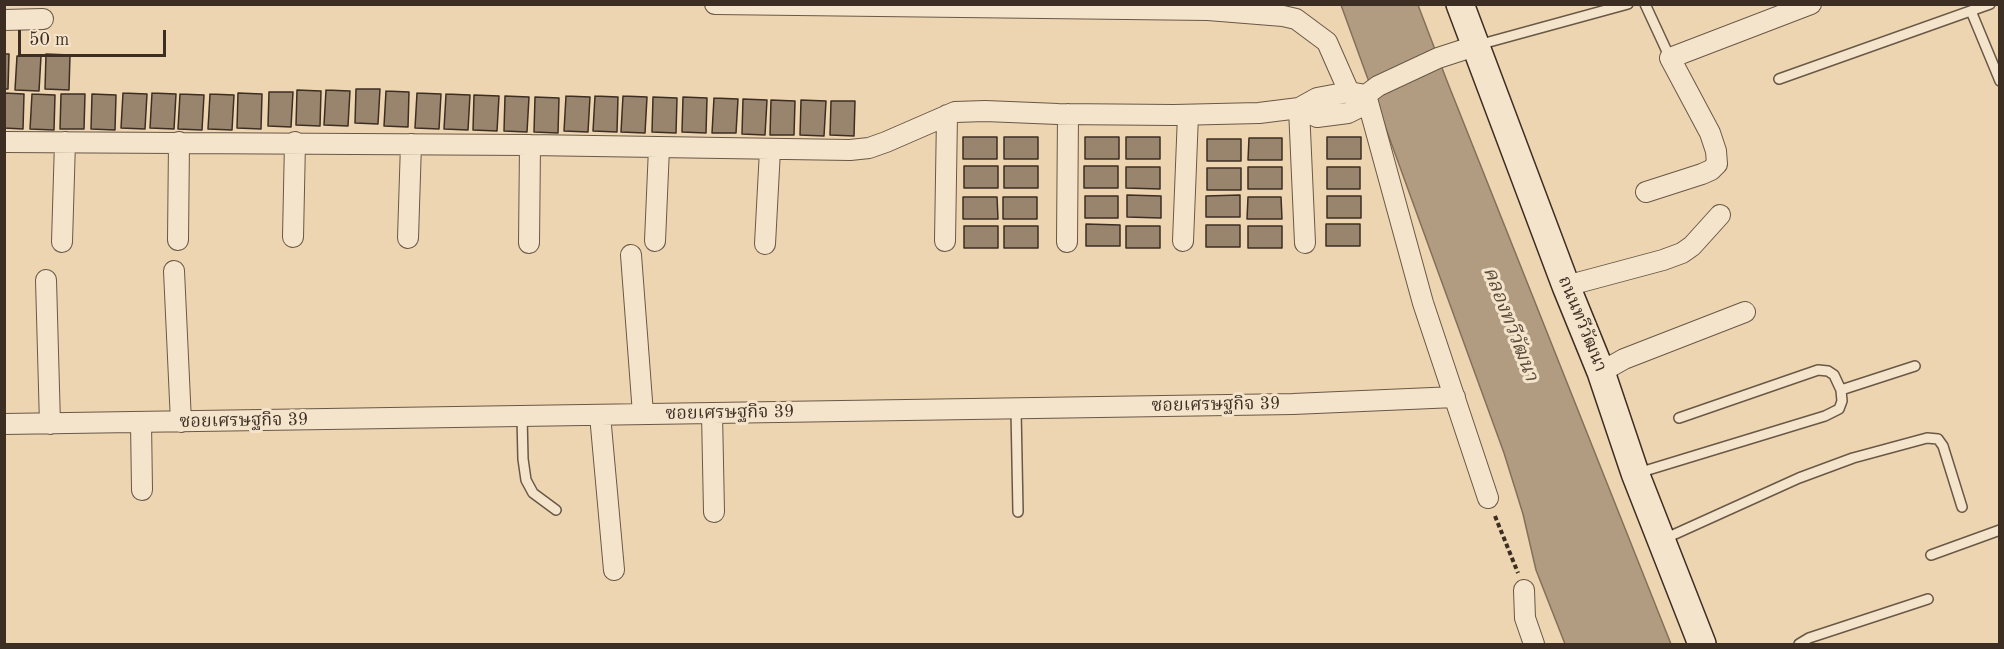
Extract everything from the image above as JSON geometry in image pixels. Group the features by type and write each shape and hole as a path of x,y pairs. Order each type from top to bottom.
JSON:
{"main road":[{"name":"ถนนทวีวัฒนา","path":"1460,4 1566,286 1601,372 1635,473 1702,645"}],"street":[{"path":"715,4 1208,10 1296,19 1327,42 1364,91 1423,303 1488,498"},
{"path":"1646,192 1702,174 1717,164 1716,151 1710,133 1670,58 1811,4"},
{"path":"4,20 42,19"},
{"path":"4,142 295,142 850,150 869,148 955,112 1188,115 1259,113 1299,108 1317,98 1364,91 1438,58 1475,46"},
{"path":"1299,108 1305,243"},
{"path":"1067,242 1068,114"},
{"path":"945,241 947,115"},
{"path":"1183,241 1188,115"},
{"path":"62,242 65,142"},
{"path":"178,240 179,142"},
{"path":"293,237 295,142"},
{"path":"408,238 411,144"},
{"path":"529,243 530,145"},
{"path":"655,241 659,148"},
{"path":"765,244 770,150"},
{"path":"1566,286 1682,253 1692,246 1720,215"},
{"path":"631,255 643,414"},
{"path":"174,271 181,422"},
{"path":"46,280 50,424"},
{"path":"1601,372 1624,359 1745,312"},
{"name":"ซอยเศรษฐกิจ 39","path":"4,424 1293,404 1455,397"},
{"path":"712,413 714,512"},
{"path":"600,415 614,570"},
{"path":"141,422 142,490"},
{"path":"1524,590 1525,618 1534,645"}],"lane":[{"path":"1475,46 1628,4"},
{"path":"1645,4 1670,58"},
{"path":"1779,79 1990,4"},
{"path":"1971,11 2000,81"},
{"path":"1841,390 1915,366"},
{"path":"1635,473 1826,416 1839,409 1842,400 1841,390 1834,375 1828,371 1818,370 1680,418"},
{"path":"1016,409 1018,512"},
{"path":"522,416 526,480 533,493 556,510"},
{"path":"1661,541 1799,478 1853,458 1927,438 1938,439 1943,446 1962,507"},
{"path":"1931,555 2000,530"},
{"path":"1799,645 1809,638 1928,599"}],"water":[{"name":"คลองทวีวัฒนา","path":"1341,5 1418,5 1671,644 1565,644 1536,570 1523,514 1504,453"}],"building":[{"path":"4,54 9,54 8,89 4,89"},
{"path":"46,54 70,55 69,90 45,89"},
{"path":"17,56 41,56 39,91 15,90"},
{"path":"356,89 380,89 378,124 355,123"},
{"path":"297,90 321,91 320,126 296,125"},
{"path":"326,90 350,91 348,126 324,125"},
{"path":"386,91 409,92 408,127 384,126"},
{"path":"269,92 293,92 291,127 268,126"},
{"path":"4,93 24,94 23,129 4,128"},
{"path":"123,93 147,94 145,129 121,128"},
{"path":"152,93 176,94 174,129 150,128"},
{"path":"238,93 262,94 261,129 237,128"},
{"path":"417,93 441,94 439,129 415,128"},
{"path":"32,94 55,95 54,130 30,129"},
{"path":"61,94 85,94 84,129 60,129"},
{"path":"92,94 116,95 115,130 91,129"},
{"path":"180,94 204,95 202,130 178,129"},
{"path":"210,94 234,95 232,130 208,129"},
{"path":"446,94 470,95 468,130 444,129"},
{"path":"474,95 499,96 497,131 473,130"},
{"path":"505,96 529,97 527,132 504,131"},
{"path":"566,96 590,97 588,132 564,131"},
{"path":"595,96 618,97 617,132 593,131"},
{"path":"623,96 647,97 645,133 621,132"},
{"path":"535,97 559,98 558,133 534,132"},
{"path":"653,97 677,98 676,133 652,132"},
{"path":"683,97 707,98 706,133 682,132"},
{"path":"714,98 738,99 736,133 712,133"},
{"path":"743,99 767,100 765,135 742,134"},
{"path":"771,100 795,101 794,135 770,135"},
{"path":"801,100 826,101 824,136 800,135"},
{"path":"831,101 855,101 854,136 830,135"},
{"path":"963,137 997,137 997,159 963,159"},
{"path":"1004,137 1038,137 1038,159 1004,159"},
{"path":"1085,137 1119,137 1119,159 1085,159"},
{"path":"1126,137 1160,137 1160,159 1126,159"},
{"path":"1327,137 1361,137 1361,159 1327,159"},
{"path":"1249,138 1282,138 1282,160 1248,160"},
{"path":"1207,139 1241,139 1241,161 1207,161"},
{"path":"964,166 998,166 998,188 964,188"},
{"path":"1004,166 1038,166 1038,188 1004,188"},
{"path":"1084,166 1118,166 1118,188 1084,188"},
{"path":"1126,167 1160,167 1160,189 1126,188"},
{"path":"1248,167 1282,167 1282,189 1248,189"},
{"path":"1327,167 1360,167 1360,189 1327,189"},
{"path":"1207,168 1241,168 1241,190 1207,190"},
{"path":"1127,195 1161,196 1161,218 1127,217"},
{"path":"1240,195 1240,217 1206,217 1206,196"},
{"path":"1085,196 1118,196 1118,218 1085,218"},
{"path":"1327,196 1361,196 1361,218 1327,218"},
{"path":"963,197 997,197 998,219 963,219"},
{"path":"1003,197 1037,197 1037,219 1003,219"},
{"path":"1248,197 1281,197 1282,219 1247,219"},
{"path":"1086,224 1120,225 1120,246 1086,246"},
{"path":"1326,224 1360,224 1360,246 1326,246"},
{"path":"1206,225 1240,225 1240,247 1206,247"},
{"path":"964,226 998,226 998,248 964,248"},
{"path":"1004,226 1038,226 1038,248 1004,248"},
{"path":"1126,226 1160,226 1160,248 1126,248"},
{"path":"1248,226 1282,226 1282,248 1248,248"}]}
